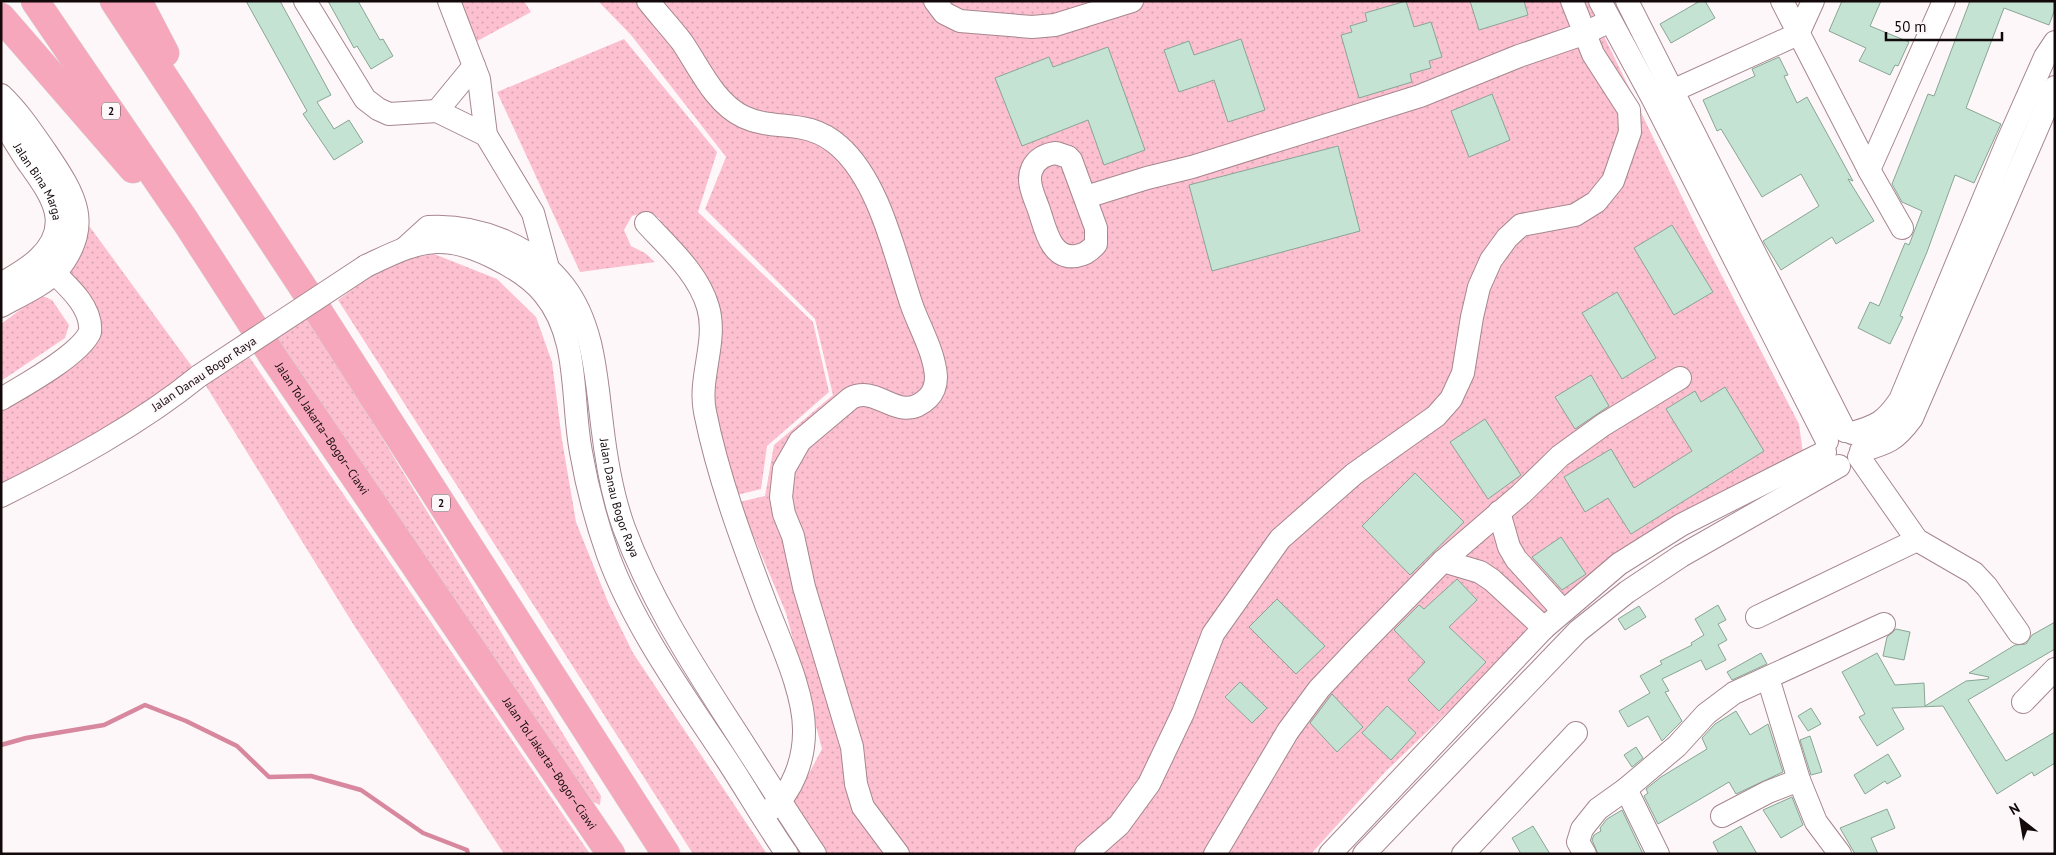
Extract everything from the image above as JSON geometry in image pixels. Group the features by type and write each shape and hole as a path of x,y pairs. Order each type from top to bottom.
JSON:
{"highway":[{"name":"Jalan Tol Jakarta–Bogor–Ciawi","path":"35,1 611,854"},
{"name":"2","path":"114,1 213,154 306,292 666,854"},
{"path":"138,1 151,23 213,154"},
{"path":"1,17 121,157 186,222"}],"street":[{"path":"305,1 365,99 372,106 396,115 437,110 486,136"},
{"path":"449,1 479,79 486,136 533,213 548,268"},
{"path":"648,1 732,111 755,121 799,126 820,134 840,146 857,166 870,188 890,236 928,348 936,377 935,386 929,397 913,408 894,406 868,396 860,395 849,399 800,441 789,458 781,478 781,497 784,514 793,536 804,587 850,738 856,784 863,806 898,854"},
{"path":"936,1 944,13 960,21 1032,27 1055,25 1132,1"},
{"path":"1086,854 1119,825 1149,784 1183,713 1213,634 1280,539 1354,474 1436,416 1451,399 1463,373 1479,287 1491,260 1507,238 1521,225 1575,215 1596,202 1613,181 1630,132 1629,110 1602,69 1583,34 1572,1"},
{"path":"1627,1 1663,95 1844,447 1917,540 1974,573 1987,587 2019,633"},
{"path":"1782,1 1869,170 1902,228"},
{"path":"1663,95 1798,34 1813,1"},
{"path":"1869,170 1944,1"},
{"path":"1086,198 1147,178 1192,168 1420,96 1519,56 1583,34 1605,11 1663,95"},
{"path":"1968,263 2006,145 2045,58 2055,42"},
{"path":"437,110 474,66"},
{"path":"1364,854 1578,631 1627,592 1877,426 1889,416 1900,400 2055,87"},
{"path":"1,95 26,122 74,196 77,233 68,254 47,266 1,306"},
{"name":"Jalan Bina Marga","path":"1,118 43,183 56,211 54,237 47,266 7,274"},
{"path":"1,147 27,160"},
{"path":"646,222 683,263 698,285 708,308 710,339 703,395 706,418 748,556 790,669 804,730 803,750 797,771 781,802 762,816"},
{"name":"Jalan Danau Bogor Raya","path":"404,249 428,227 459,227 491,236 518,247 548,268 577,305 587,329 596,376 609,475 624,526 646,582 672,631 815,854"},
{"name":"Jalan Danau Bogor Raya","path":"1,496 54,470 144,414 366,266 404,249 436,242 480,252 513,268 536,285 553,308 563,328 570,356 580,450 592,503 609,556 625,593 654,646 787,854"},
{"path":"1,399 59,362 76,349 90,332 86,311 47,266"},
{"path":"1215,854 1265,767 1319,688 1443,561 1500,512 1560,456 1603,425 1680,378"},
{"path":"1330,854 1544,628 1619,564 1681,525 1844,447"},
{"path":"1500,512 1509,547 1516,559 1563,611"},
{"path":"1757,617 1917,540"},
{"path":"1480,572 1509,547"},
{"path":"1443,561 1480,572 1492,580 1544,628"},
{"path":"1585,854 1578,842 1582,829 1598,808 1626,789 1677,746 1706,714 1734,693 1884,624"},
{"path":"2023,702 2055,670"},
{"path":"1768,678 1799,780 1816,822 1840,854"},
{"path":"1463,854 1576,733"},
{"path":"1722,816 1768,792 1799,780"},
{"path":"1626,789 1658,854"}],"shaded area":[{"path":"449,1 524,1 531,12 470,45"},
{"path":"598,1 1587,1 1697,228 1799,424 1803,454 1721,503 1503,659 1386,771 1311,854 789,854 776,835 822,749 786,613 739,502 765,496 774,445 833,395 815,319 705,209 726,157 631,35"},
{"path":"624,39 717,152 698,212 813,322 829,392 767,446 761,489 737,495 709,408 697,308 659,218 647,212 632,216 624,230 631,246 645,253 655,262 580,272 497,92"},
{"path":"76,208 199,376 1,496 1,399 88,336 67,287"},
{"path":"434,254 497,279 536,317 552,362 562,440 576,522 608,602 633,653 767,854 693,854 338,300 389,262"},
{"path":"40,295 52,300 69,325 65,338 1,381 1,324"},
{"path":"307,315 601,796 600,805 593,802 274,336"},
{"path":"248,355 590,854 504,854 355,627 203,381"}],"building":[{"path":"246,1 280,1 331,95 317,102 334,129 349,120 363,142 334,160 303,114 307,111"},
{"path":"328,1 358,1 380,40 383,39 393,56 371,69 357,46 354,48"},
{"path":"1406,1 1414,27 1431,22 1442,57 1429,61 1431,68 1410,74 1412,82 1359,98 1341,35 1352,32 1350,26 1367,21 1365,13"},
{"path":"1470,1 1524,1 1528,15 1479,30"},
{"path":"1700,1 1705,1 1715,18 1671,43 1660,24"},
{"path":"1842,1 1881,1 1870,26 1909,42 1898,66 1895,65 1890,75 1859,61 1866,48 1829,31"},
{"path":"1970,1 2055,1 2055,9 2049,25 2004,8 1966,108 2001,124 1974,183 1955,175 1927,252 1900,316 1903,317 1890,344 1858,328 1870,302 1879,306 1905,243 1909,245 1922,211 1902,202 1892,184 1928,94 1934,96"},
{"path":"1241,39 1265,110 1228,122 1214,80 1179,92 1164,50 1189,41 1194,55"},
{"path":"1108,47 1145,150 1104,165 1088,120 1022,146 995,78 1049,57 1053,67"},
{"path":"1779,57 1788,75 1784,76 1797,103 1807,97 1853,181 1848,179 1874,221 1836,244 1832,237 1781,270 1763,241 1819,206 1801,174 1762,197 1721,129 1717,131 1703,100 1755,76 1752,69"},
{"path":"1492,94 1510,140 1469,157 1451,111"},
{"path":"1338,146 1360,231 1212,271 1189,185"},
{"path":"1672,225 1713,292 1674,315 1634,248"},
{"path":"1617,292 1656,358 1622,379 1582,313"},
{"path":"1591,375 1609,406 1575,429 1555,397"},
{"path":"1725,387 1764,451 1631,534 1608,498 1585,512 1564,477 1611,449 1634,488 1692,451 1666,409 1695,391 1701,402"},
{"path":"1485,419 1521,475 1488,499 1450,442"},
{"path":"1415,473 1464,522 1410,575 1362,526"},
{"path":"1561,537 1586,574 1562,590 1532,557"},
{"path":"1457,579 1477,600 1449,627 1486,662 1439,711 1408,680 1425,662 1394,630 1419,605 1424,609"},
{"path":"1277,599 1325,646 1296,674 1249,627"},
{"path":"1718,605 1726,620 1718,624 1727,640 1718,645 1726,660 1706,670 1701,660 1662,679 1669,691 1665,692 1682,721 1662,741 1648,716 1628,727 1619,711 1650,693 1640,676 1662,664 1660,661 1692,645 1691,643 1704,635 1695,619"},
{"path":"1639,606 1646,617 1625,630 1618,619"},
{"path":"2055,622 2055,649 1968,700 2006,761 2055,732 2055,763 2034,776 2032,772 1997,794 1943,706 1892,708 1904,729 1877,746 1859,717 1865,714 1842,672 1877,653 1895,685 1924,683 1925,706 1966,681 1988,679 1989,677 1969,673 2015,645 2026,644 2032,635"},
{"path":"1896,629 1910,632 1904,660 1883,656 1887,637"},
{"path":"1761,653 1767,664 1732,680 1727,672"},
{"path":"1240,682 1267,708 1252,723 1225,697"},
{"path":"1332,694 1363,727 1337,752 1310,723"},
{"path":"1387,706 1416,733 1391,760 1362,733"},
{"path":"1811,708 1821,724 1808,731 1798,716"},
{"path":"1736,711 1750,735 1768,724 1783,772 1736,794 1729,782 1658,824 1644,796 1648,793 1646,789 1661,777 1707,749 1702,738 1715,724"},
{"path":"1810,736 1822,772 1811,775 1800,740"},
{"path":"1636,747 1643,758 1632,767 1624,755"},
{"path":"1888,754 1901,776 1887,784 1885,781 1865,794 1854,775"},
{"path":"1792,797 1803,825 1781,838 1763,810"},
{"path":"1887,809 1895,828 1871,838 1878,854 1855,854 1840,828"},
{"path":"1622,810 1643,854 1598,854 1592,840 1594,835 1601,831 1600,828 1607,819"},
{"path":"1533,826 1550,854 1521,854 1512,838"},
{"path":"1741,826 1757,854 1719,854 1713,842"}],"waterway":[{"path":"1,745 26,738 104,725 145,705 186,721 237,746 269,777 311,776 361,790 423,833 467,850 468,854"}]}
